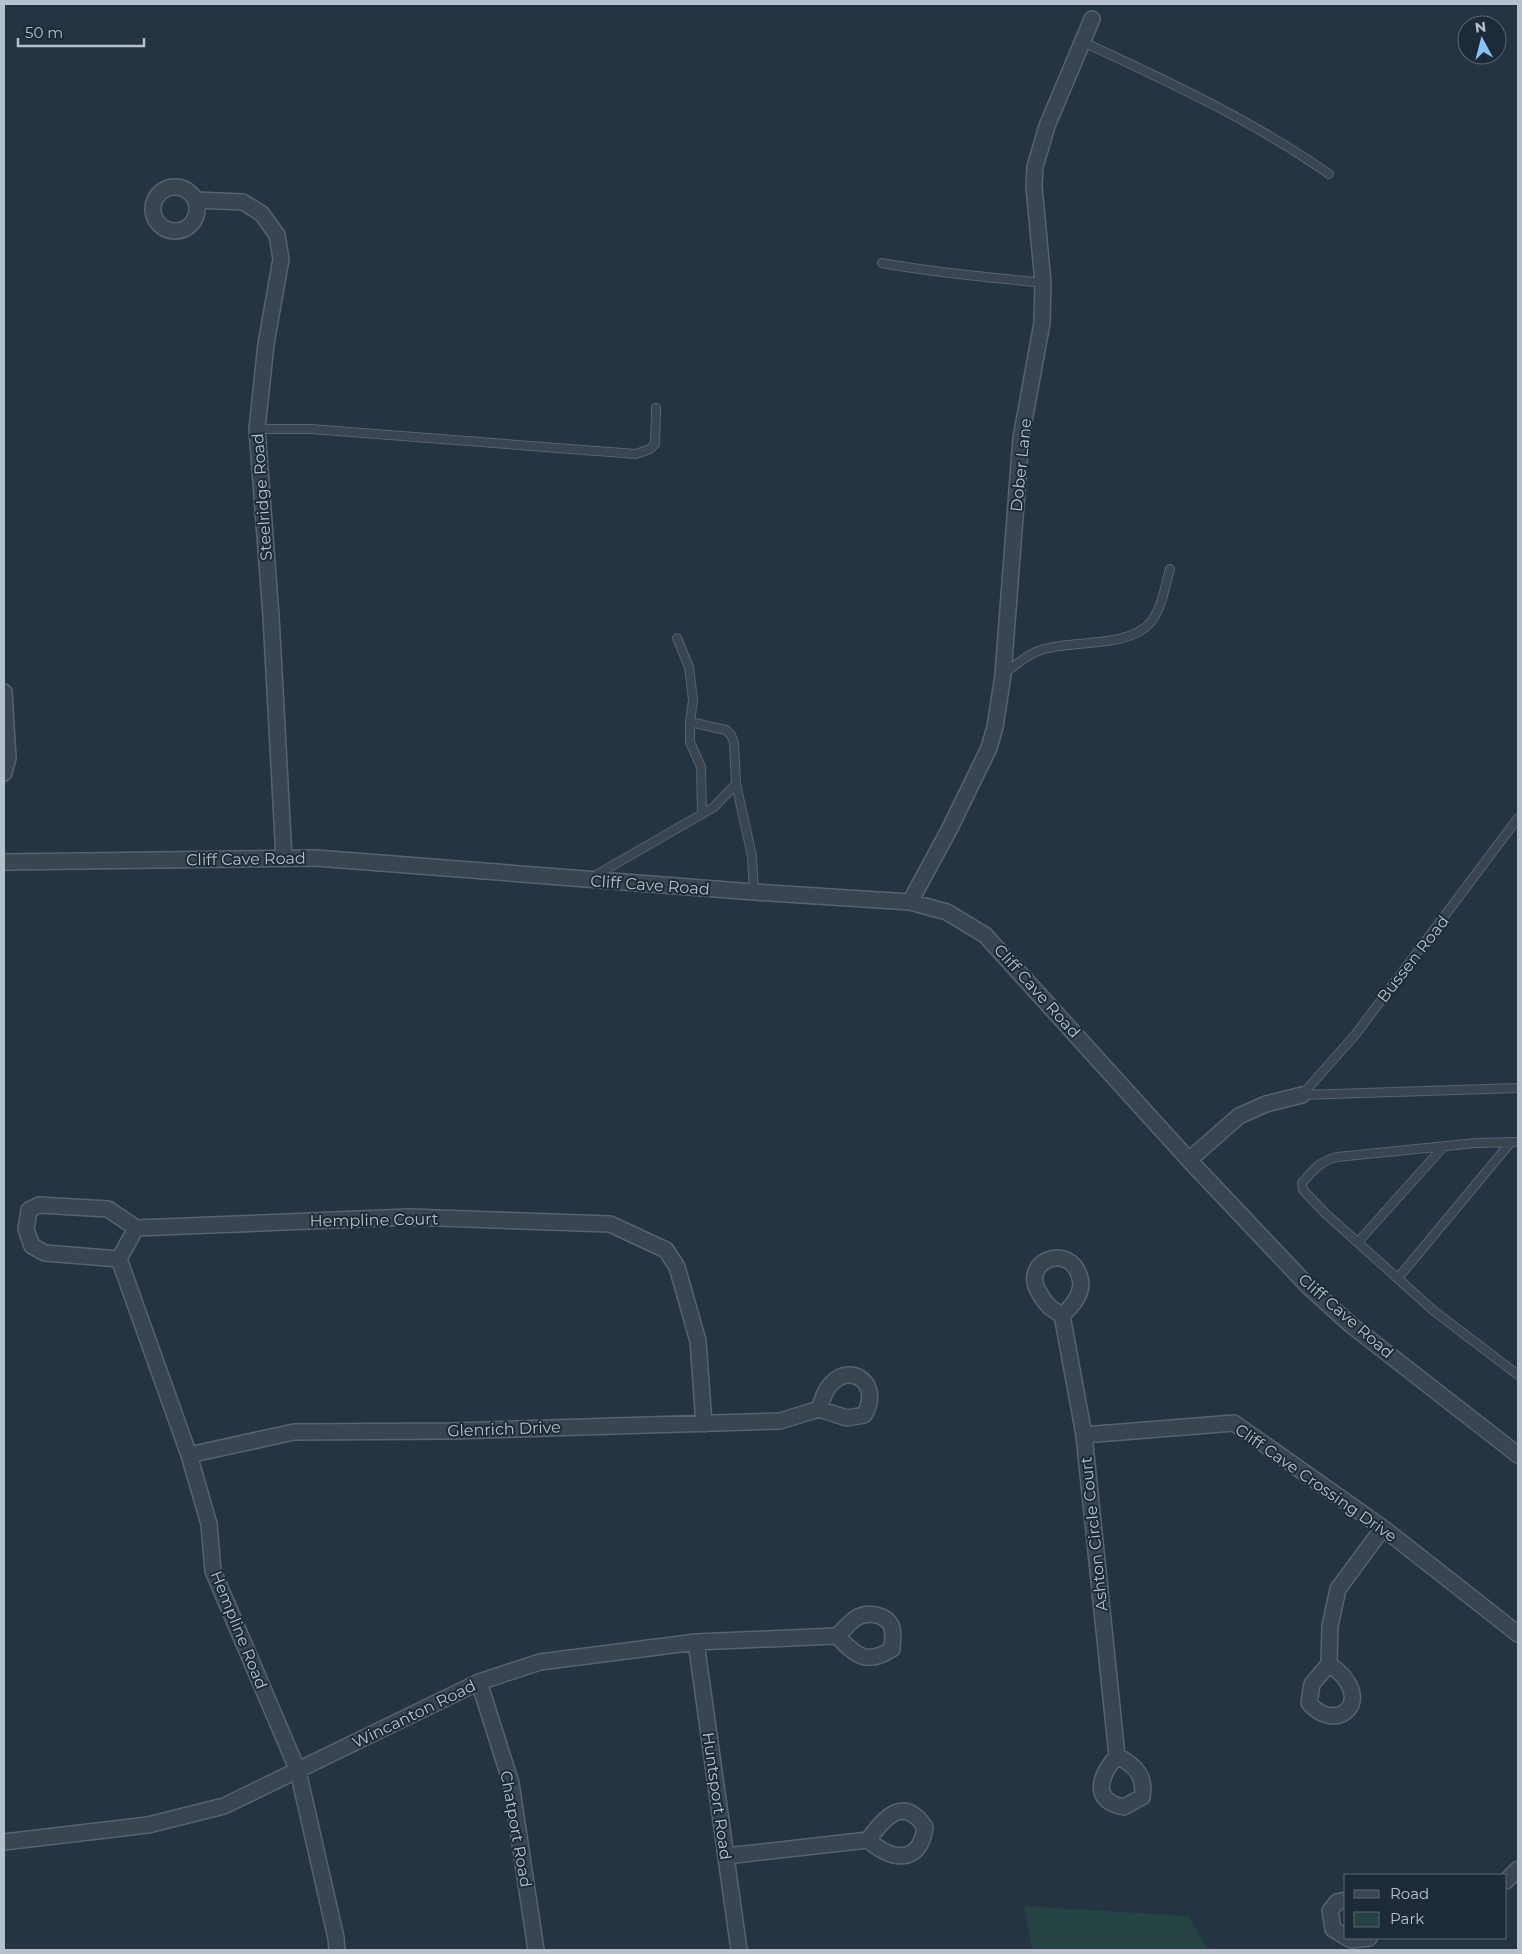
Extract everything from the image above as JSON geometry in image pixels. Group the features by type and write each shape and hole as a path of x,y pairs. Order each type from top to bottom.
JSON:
{"street":[{"name":"Dober Lane","path":"910,902 949,830 989,748 995,727 1003,674 1021,438 1042,323 1043,283 1034,186 1035,167 1039,147 1092,19"},
{"name":"Steelridge Road","path":"195,200 243,202 262,214 277,235 281,259 266,344 257,429 271,616 284,858"},
{"path":"4,692 8,758 4,774"},
{"name":"Cliff Cave Road","path":"4,862 326,859 588,880 910,902 947,912 985,934 1189,1160 1309,1287 1352,1325 1518,1455"},
{"path":"1189,1160 1239,1116 1266,1104 1302,1095"},
{"path":"39,1205 108,1209 136,1228 119,1259 45,1253 32,1246 26,1229 29,1210 39,1205"},
{"name":"Hempline Court","path":"136,1228 409,1218 610,1224 666,1250 677,1267 698,1341 704,1424"},
{"name":"Hempline Road","path":"119,1259 189,1454 209,1524 213,1571 298,1771 337,1950"},
{"name":"Ashton Circle Court","path":"1062,1314 1084,1436 1117,1756"},
{"name":"Glenrich Drive","path":"189,1454 294,1432 452,1431 780,1421 819,1409"},
{"name":"Cliff Cave Crossing Drive","path":"1084,1436 1234,1423 1383,1528 1518,1634"},
{"path":"1329,1664 1330,1626 1338,1589 1383,1528"},
{"name":"Wincanton Road","path":"4,1842 148,1825 224,1806 479,1682 540,1662 696,1642 837,1636"},
{"name":"Huntsport Road","path":"696,1642 739,1950"},
{"name":"Chatport Road","path":"479,1682 511,1783 536,1950"},
{"path":"726,1856 868,1840"},
{"path":"1507,1881 1518,1869"},
{"path":"1344,1900 1336,1902 1330,1911 1333,1930 1344,1937"}],"lane":[{"path":"1082,42 1162,78 1248,123 1328,174"},
{"path":"882,263 949,274 978,275 1043,283"},
{"path":"257,429 311,429 636,454 650,449 655,444 656,408"},
{"path":"1003,674 1030,655 1042,650 1108,640 1139,632 1151,622 1159,608 1170,569"},
{"path":"677,638 689,667 693,700 690,742 701,767 702,814"},
{"path":"690,722 726,730 732,735 736,784 752,856 754,892"},
{"path":"588,880 714,807 736,784"},
{"name":"Bussen Road","path":"1302,1095 1355,1035 1518,818"},
{"path":"1302,1095 1518,1088"},
{"path":"1515,1142 1444,1146 1338,1157 1326,1160 1317,1166 1302,1183 1303,1190 1434,1311 1518,1375"},
{"path":"1398,1278 1515,1142"},
{"path":"1358,1242 1444,1146"}],"green space":[{"path":"1024,1906 1188,1916 1209,1950 1032,1950"}]}
